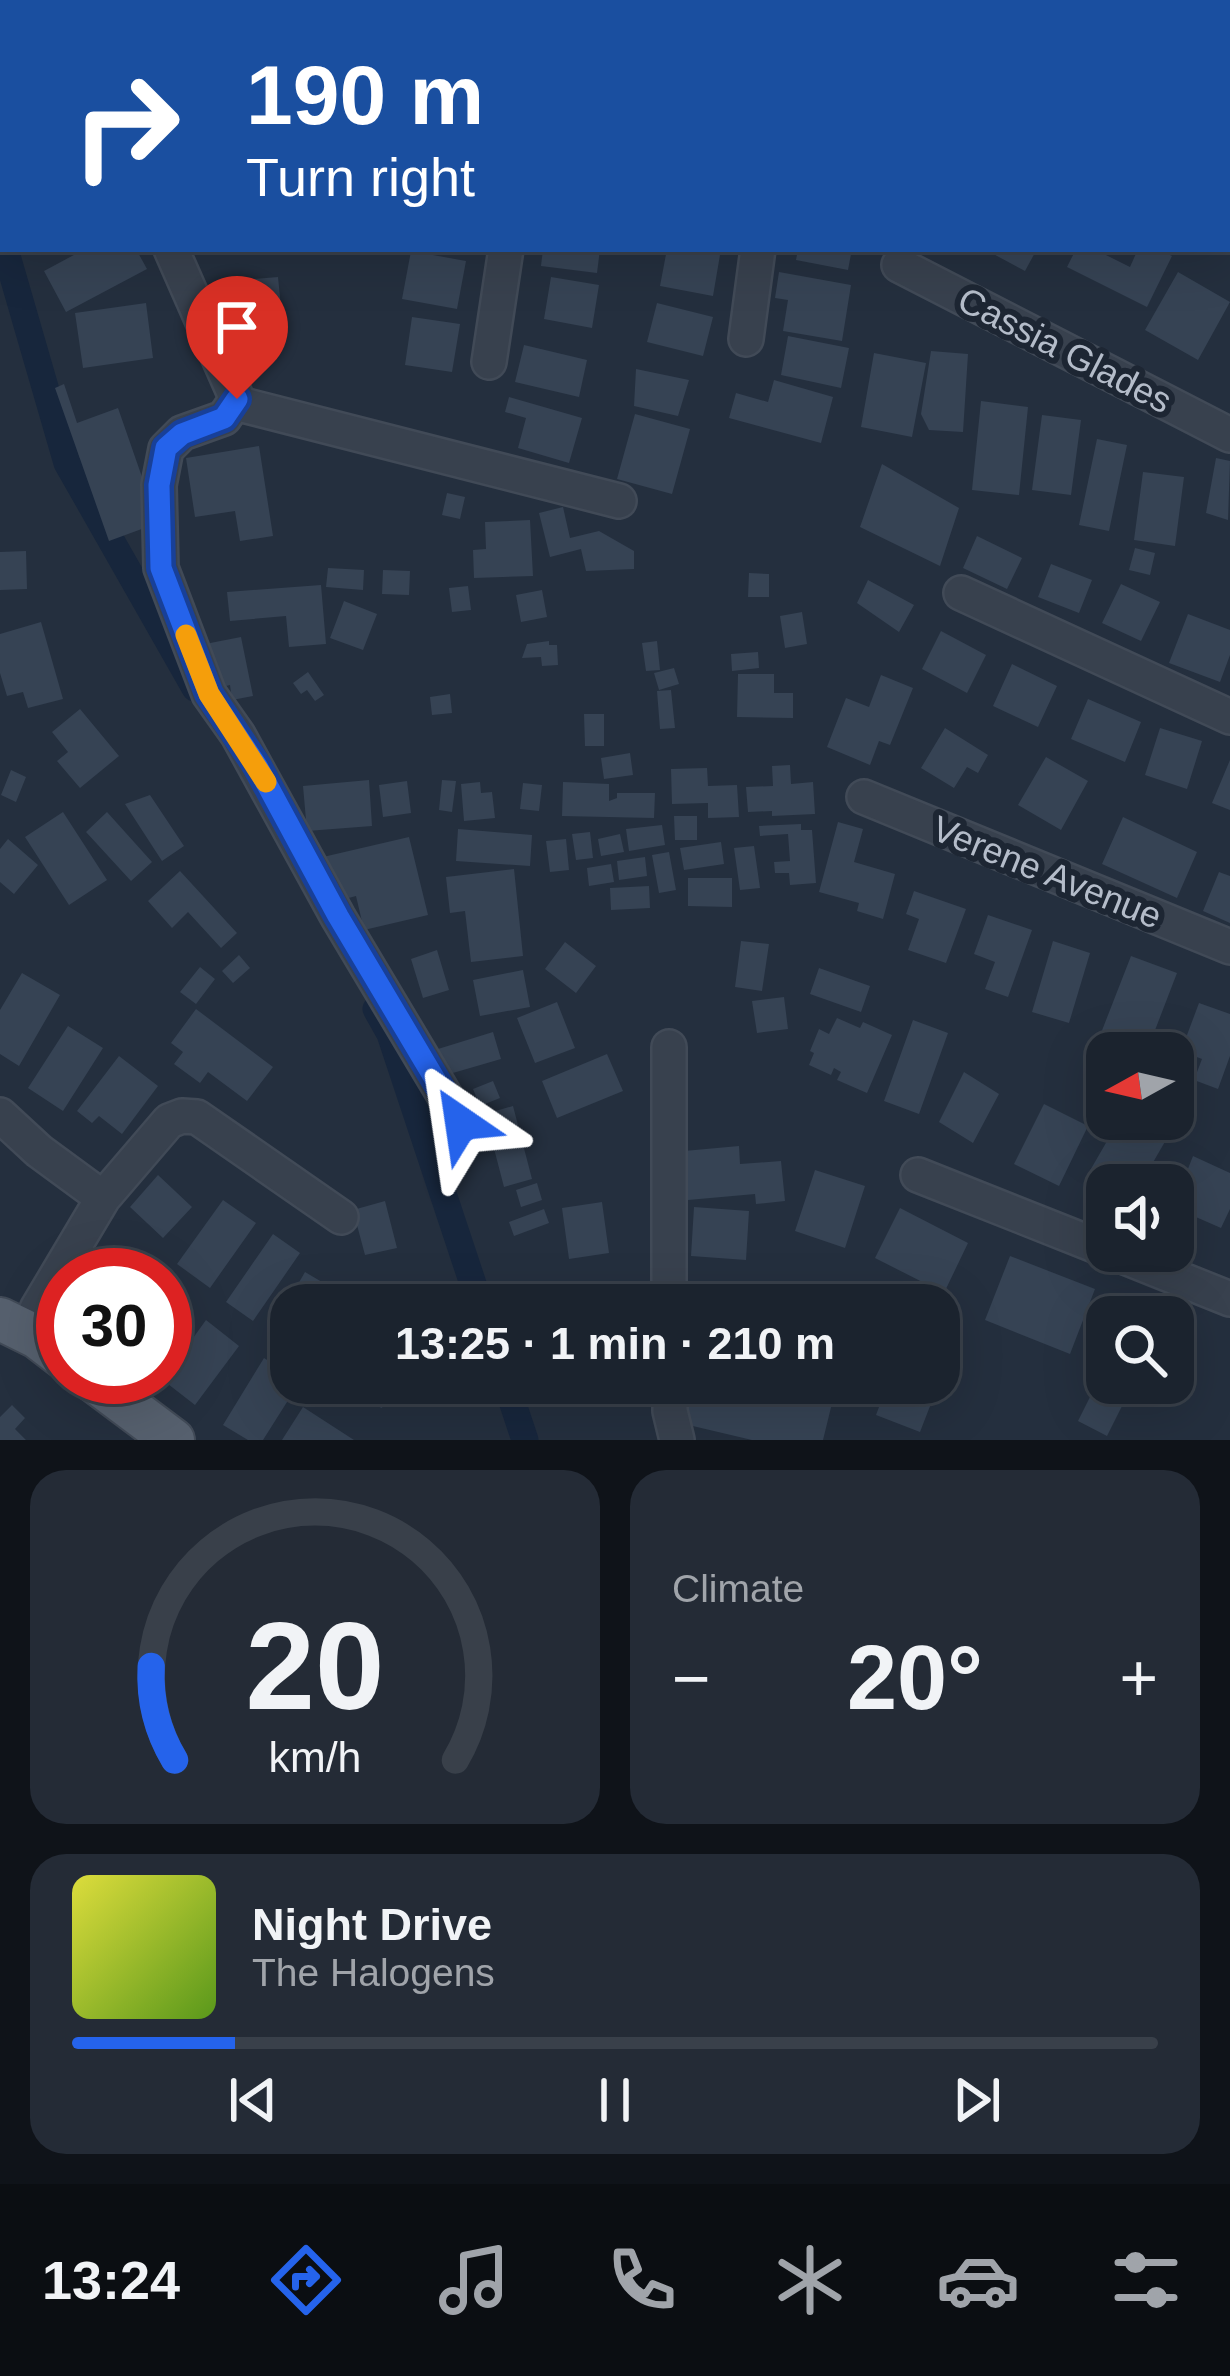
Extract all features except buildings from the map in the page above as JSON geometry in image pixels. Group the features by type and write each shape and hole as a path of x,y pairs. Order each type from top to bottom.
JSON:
{"main road":[{"path":"124,1404 173,1440"}],"street":[{"path":"172,252 243,405 619,501"},
{"path":"490,362 506,252"},
{"path":"746,339 758,252"},
{"name":"Cassia Glades","path":"899,265 1230,435"},
{"path":"237,399 224,418 182,434 166,448 159,485 161,568 209,694 257,766 338,916 461,1123"},
{"path":"961,593 1230,717"},
{"name":"Verene Avenue","path":"864,797 1230,947"},
{"path":"669,1047 669,1284"},
{"path":"0,1114 39,1151 103,1198"},
{"path":"33,1337 37,1309 103,1198 169,1121 197,1118 341,1217"},
{"path":"918,1175 1086,1241"},
{"path":"1163,1272 1230,1299"},
{"path":"670,1404 677,1440"}],"waterway":[{"path":"6,252 67,463 195,688"},
{"path":"376,1009 390,1034 473,1284"},
{"path":"513,1404 525,1440"}],"slow traffic":[{"path":"186,635 209,694 266,782"}],"route":[{"path":"237,399 224,418 182,434 166,448 159,485 161,568 209,694 257,766 338,916 461,1123"}]}
